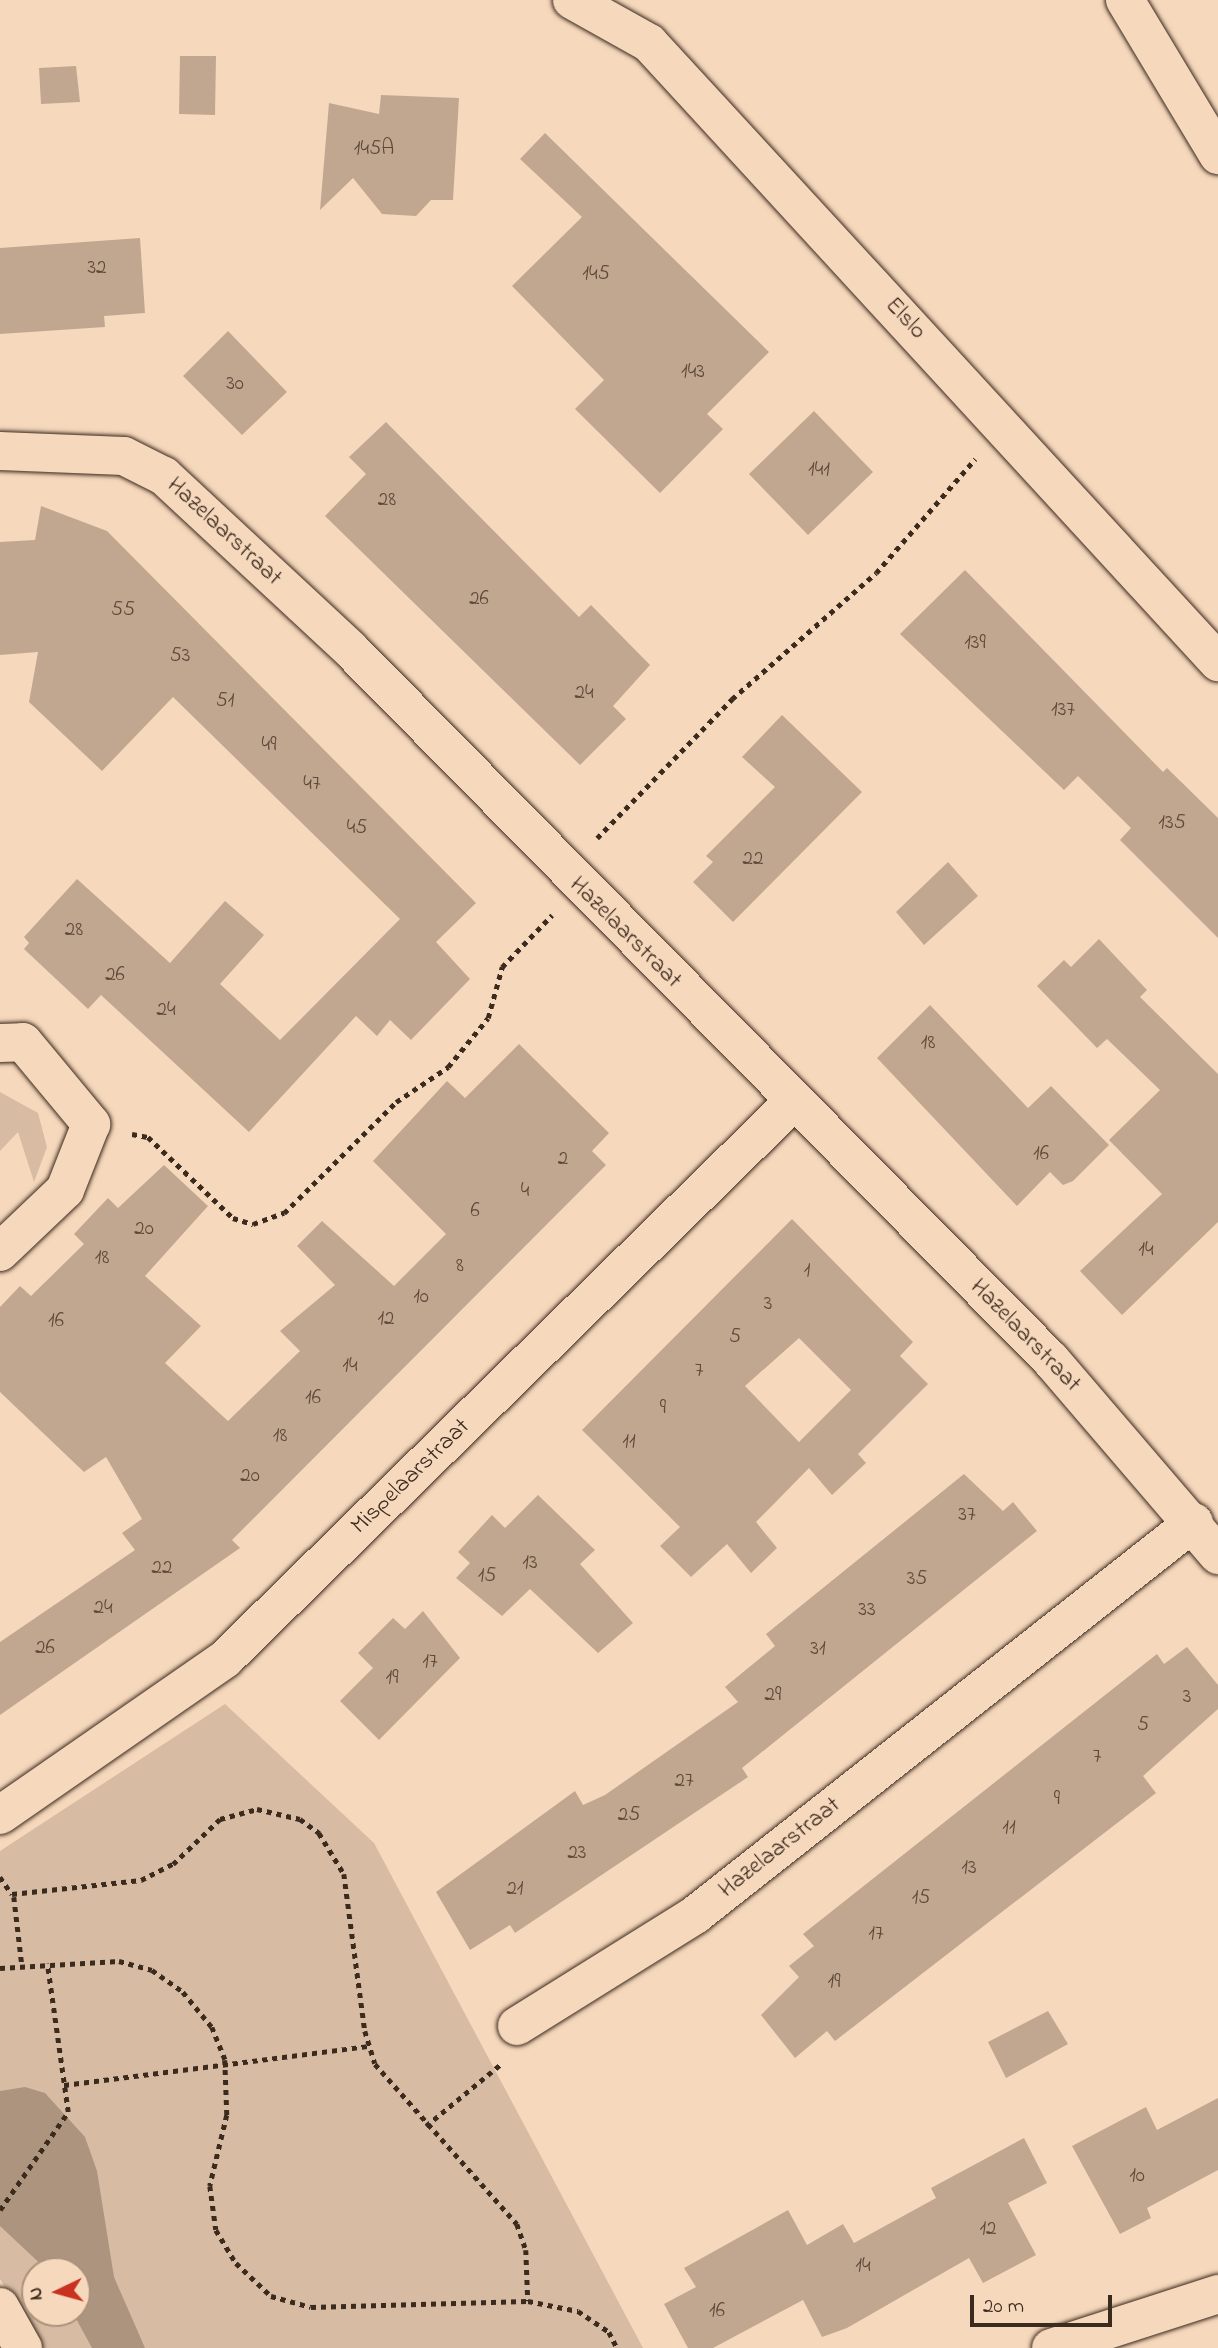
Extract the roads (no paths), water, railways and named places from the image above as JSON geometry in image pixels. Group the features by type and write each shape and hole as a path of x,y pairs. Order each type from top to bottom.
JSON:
{"street":[{"name":"Elslo","path":"572,0 649,43 1218,662"},
{"path":"1125,0 1218,155"},
{"name":"Hazelaarstraat","path":"0,450 124,456 164,476 349,648 572,879 1051,1360 1194,1522 1218,1555"},
{"path":"0,1043 23,1042 91,1125 65,1190 0,1252"},
{"name":"Mispelaarstraat","path":"0,1815 225,1659 793,1102"},
{"name":"Hazelaarstraat","path":"517,2026 695,1915 1194,1522"},
{"path":"1051,2348 1218,2294"},
{"path":"0,2307 23,2348"}]}
